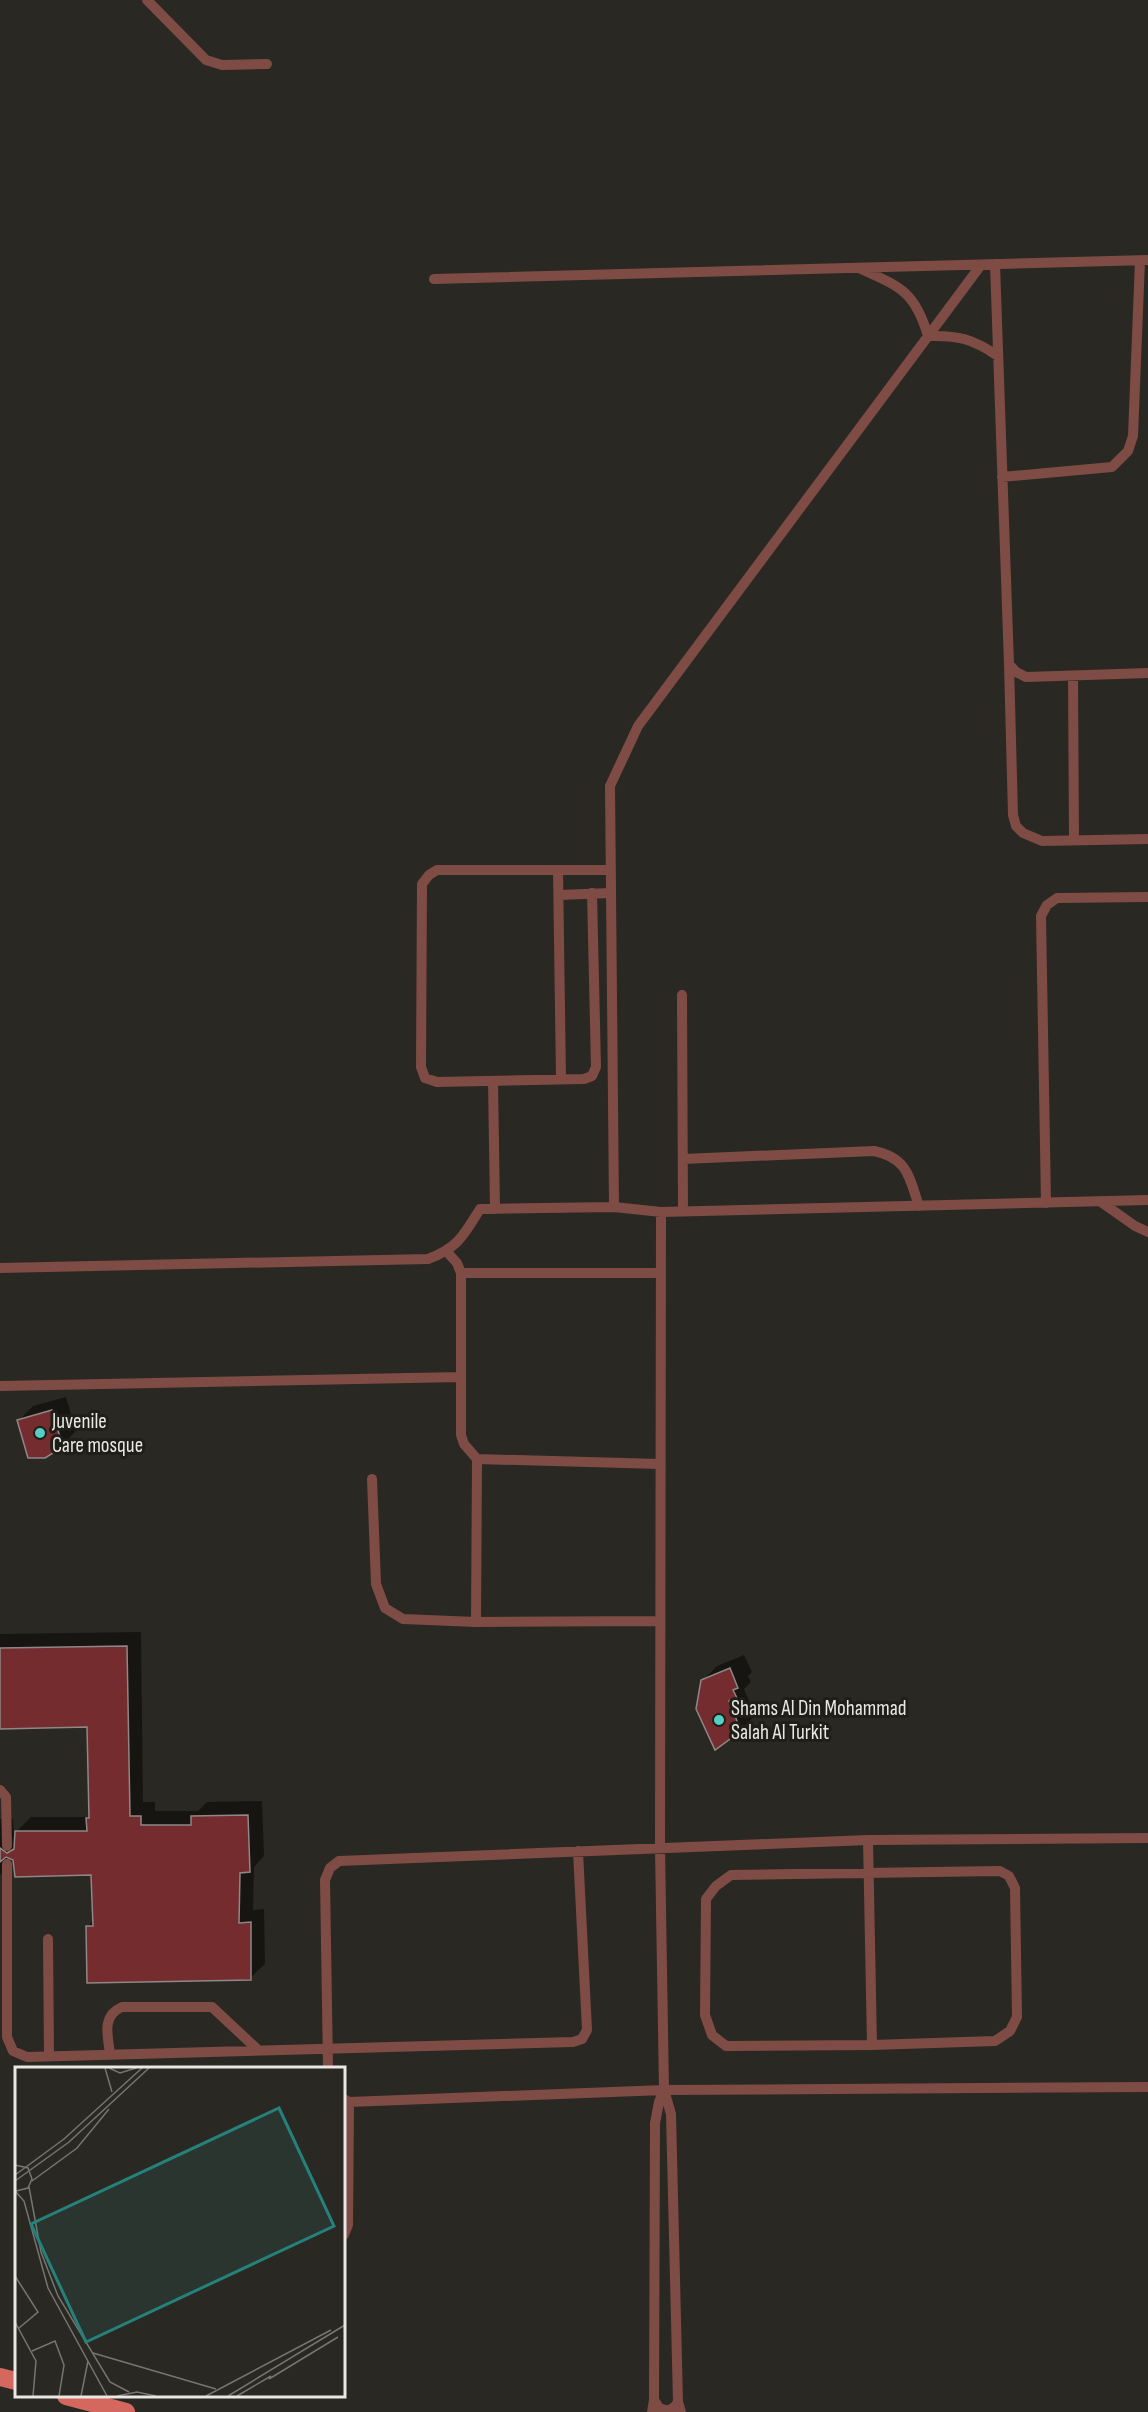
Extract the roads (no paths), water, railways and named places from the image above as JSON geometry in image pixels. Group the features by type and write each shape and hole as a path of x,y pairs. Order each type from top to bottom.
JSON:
{"main road":[{"path":"0,2377 15,2381"},
{"path":"70,2397 126,2412"}],"lane":[{"path":"147,0 206,60 222,65 267,64"},
{"path":"434,279 1144,260 1133,436 1128,451 1112,467 1002,477"},
{"path":"614,1207 610,786 638,726 981,264"},
{"path":"995,264 1013,815 1016,826 1033,839 1148,839"},
{"path":"858,268 908,294 921,312 928,336"},
{"path":"928,336 952,335 969,339 998,356"},
{"path":"1009,664 1016,672 1026,677 1148,673"},
{"path":"1073,676 1074,840"},
{"path":"592,893 596,1068 592,1076 584,1079 437,1082 425,1078 421,1067 422,884 429,875 437,870 611,870"},
{"path":"558,870 561,1079"},
{"path":"559,895 611,893"},
{"path":"1046,1203 1041,916 1047,905 1057,898 1148,897"},
{"path":"682,995 683,1211"},
{"path":"494,1081 495,1209"},
{"path":"683,1159 874,1151 884,1153 900,1162 906,1169 919,1206"},
{"path":"0,1268 428,1259 447,1252 465,1235 480,1209 614,1207 661,1212 1148,1200"},
{"path":"1101,1202 1135,1226 1148,1232"},
{"path":"654,2400 659,2408 667,2410 680,2407 671,2114 664,2090 660,1848 661,1212"},
{"path":"447,1252 457,1263 461,1274 461,1435 464,1444 477,1459 476,1622"},
{"path":"461,1274 660,1273"},
{"path":"0,1386 461,1377"},
{"path":"477,1459 660,1464"},
{"path":"372,1479 376,1584 385,1608 403,1619 476,1622 659,1621"},
{"path":"0,1790 6,1797 7,1846"},
{"path":"327,2067 325,1880 330,1868 339,1861 868,1840 1148,1838"},
{"path":"868,1840 872,2045"},
{"path":"7,1864 7,2037 13,2051 20,2055 49,2056 573,2042 582,2038 587,2030 578,1851"},
{"path":"1000,1871 1009,1876 1015,1888 1017,2017 1010,2031 995,2041 872,2045 726,2046 712,2035 705,2015 706,1899 716,1886 731,1875 868,1873 1000,1871"},
{"path":"48,1939 49,2056"},
{"path":"110,2054 108,2020 116,2010 122,2007 212,2007 257,2049"},
{"path":"345,2232 348,2225 346,2100 664,2090 1148,2086"},
{"path":"652,2412 654,2400 655,2123 664,2090"},
{"path":"654,2282 675,2282"}],"place":[{"name":"Juvenile Care mosque","path":"40,1433"},
{"name":"Shams Al Din Mohammad Salah Al Turkit","path":"719,1720"}]}
